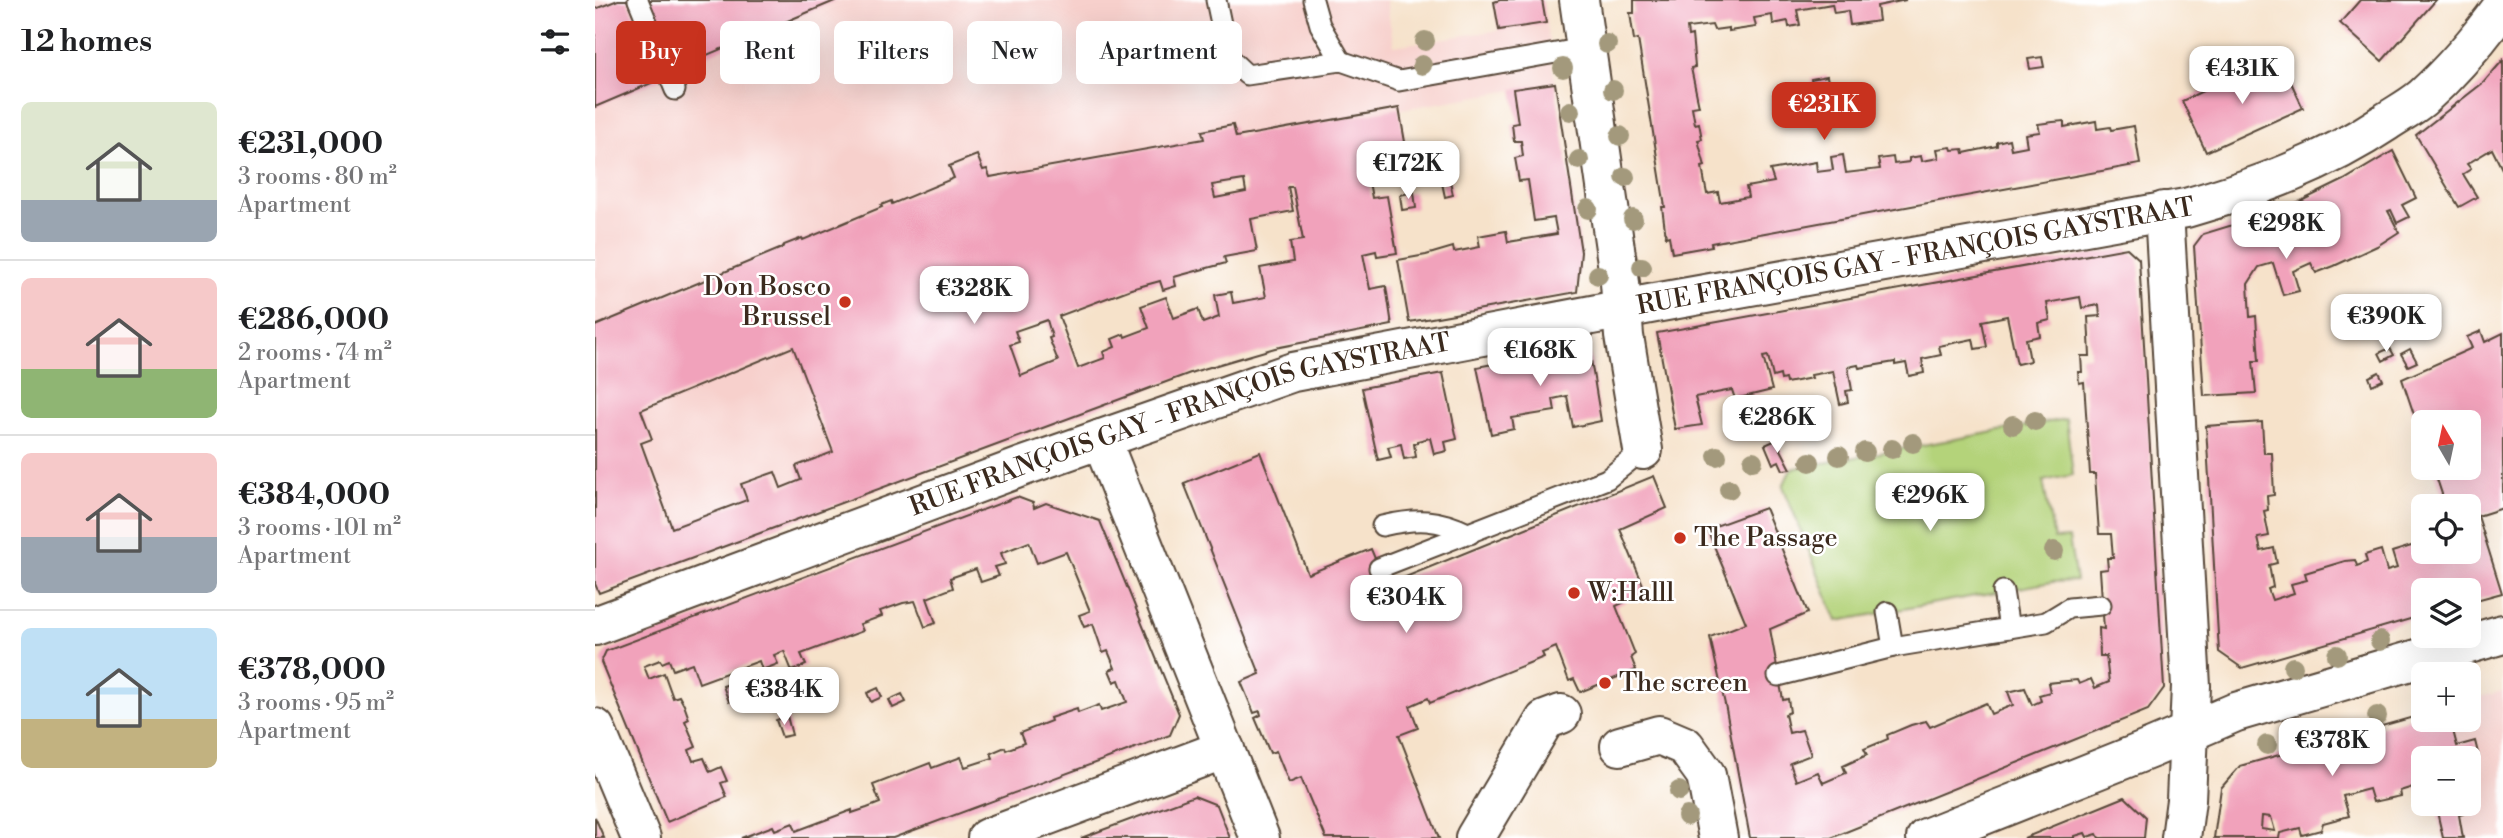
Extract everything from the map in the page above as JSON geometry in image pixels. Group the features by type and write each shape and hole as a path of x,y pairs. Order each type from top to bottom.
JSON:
{"street":[{"path":"1579,0 1643,450"},
{"name":"RUE FRANÇOIS GAY - FRANÇOIS GAYSTRAAT","path":"595,626 1101,439 1293,372 2164,211 2231,195 2284,177 2358,140 2420,99 2479,40 2503,6"},
{"path":"2164,211 2175,601 2192,686 2186,800 2181,838"},
{"path":"1101,439 1261,838"},
{"path":"1926,838 2236,712 2503,634"},
{"path":"1475,838 1545,720 1561,713"},
{"path":"595,729 641,838"},
{"path":"1620,746 1659,735 1685,746 1706,775 1718,838"},
{"path":"987,838 1225,749"}],"lane":[{"path":"638,0 675,90"},
{"path":"1216,0 1228,57 1247,75 1341,61 1399,81 1584,48"},
{"path":"1313,0 1319,25 1341,61"},
{"path":"1379,568 1607,479 1643,450"},
{"path":"1382,526 1426,520 1449,524 1470,534"},
{"path":"2003,591 2009,628"},
{"path":"1778,676 1893,647 2046,622 2069,608 2101,605"},
{"path":"1887,612 1893,647"}],"shaded area":[{"name":"Don Bosco Brussel","path":"595,0 1386,0 1394,46 1546,23 1555,83 1236,137 1244,180 1212,186 1226,263 1131,289 1007,335 1040,429 599,593 595,584"},
{"path":"2503,691 2503,838 2443,838 2438,816 2481,816 2481,746 2421,746 2418,732 2481,732 2481,697"}],"green space":[{"path":"2066,419 2073,475 2043,481 2054,539 2069,538 2076,581 2052,582 1837,621 1783,486 1791,469"}],"building":[{"path":"618,0 627,0 636,21 616,21 616,84 649,84 595,107 595,9"},
{"path":"646,0 837,0 787,21 720,21 720,50 706,55 706,21 655,21"},
{"path":"1542,0 1546,23 1499,30 1494,2"},
{"path":"1634,0 1906,0 1877,6 1879,21 1850,25 1848,11 1834,13 1832,4 1797,10 1800,25 1789,27 1788,21 1773,24 1772,15 1754,18 1756,27 1729,31 1729,28 1714,30 1712,25 1687,28 1688,36 1692,35 1695,67 1691,68 1699,106 1692,107 1695,124 1699,123 1702,139 1698,140 1705,166 1702,167 1705,184 1707,194 1718,192 1720,202 1748,197 1746,187 1774,182 1770,170 1816,162 1817,172 1833,170 1831,157 1843,155 1846,173 1880,169 1878,159 1893,157 1894,164 1909,162 1909,158 1921,156 1922,161 1939,158 1937,149 1951,147 1952,150 1963,149 1964,153 1997,146 1997,142 2009,139 2011,149 2027,146 2025,134 2040,132 2038,124 2064,121 2064,127 2096,121 2097,129 2110,127 2111,130 2134,126 2140,164 1711,243 1712,246 1672,253 1669,236 1666,237 1662,207 1665,207 1638,39 1634,40 1630,13 1634,13"},
{"path":"2360,0 2436,0 2382,61 2340,23"},
{"path":"2042,57 2044,67 2030,69 2028,59"},
{"path":"2503,60 2503,171 2492,149 2467,164 2471,169 2463,174 2477,197 2459,207 2416,135 2484,82"},
{"path":"2281,61 2303,108 2206,152 2182,101 2217,84 2219,88"},
{"path":"1827,76 1829,88 1813,91 1811,79"},
{"path":"1555,83 1581,252 1577,292 1409,322 1398,260 1453,247 1454,252 1480,247 1478,236 1506,231 1508,242 1557,234 1554,218 1534,221 1528,180 1519,181 1515,158 1523,156 1521,141 1514,141 1512,124 1518,123 1513,89"},
{"path":"1399,108 1408,159 1437,154 1439,166 1410,171 1409,163 1367,171 1372,198 1387,196 1397,253 1377,256 1376,251 1363,254 1370,289 1386,286 1392,325 1275,348 1193,372 599,593 595,584 595,326 784,245 802,238 803,240 882,207 881,205 891,201 892,204 954,178 949,166 977,155 983,170 987,169 990,177 1204,139 1202,131 1233,125 1236,137","holes":["1244,180 1246,192 1215,198 1212,185","1288,187 1293,187 1303,240 1290,242 1293,262 1260,268 1266,297 1233,303 1231,292 1215,295 1219,317 1203,323 1198,309 1174,318 1166,297 1141,306 1149,328 1112,339 1115,347 1103,352 1105,358 1078,368 1059,316 1160,281 1163,290 1176,286 1174,277 1226,263 1224,257 1257,251 1251,219 1293,211","1047,320 1052,337 1049,338 1058,361 1021,376 1010,345 1019,342 1015,331","793,347 833,452 796,466 801,480 781,488 775,472 741,484 747,500 672,528 641,443 652,439 641,410"]},
{"path":"2393,151 2416,198 2402,205 2409,217 2397,223 2391,210 2388,211 2399,232 2377,246 2316,273 2311,263 2293,271 2299,291 2283,295 2273,263 2259,267 2248,284 2250,317 2256,316 2259,361 2253,361 2256,393 2204,396 2194,246 2203,234 2301,201"},
{"path":"1450,181 1453,195 1445,197 1442,183"},
{"path":"1414,192 1416,208 1402,210 1400,195"},
{"path":"2127,248 2139,259 2164,688 2148,710 1831,838 1750,838 1710,637 1746,623 1707,529 1765,508 1808,613 1770,629 1783,700 1788,699 1790,712 1785,714 1789,733 1802,730 1811,755 1790,763 1796,781 1818,772 1823,783 1846,773 1843,766 1867,755 1864,749 1911,725 1926,721 1930,727 1986,703 1991,714 2013,705 2008,692 2025,688 2032,705 2041,701 2039,695 2050,692 2048,683 2077,680 2079,684 2091,679 2095,688 2109,682 2106,656 2100,656 2099,628 2104,629 2100,570 2108,569 2107,558 2113,558 2111,534 2099,534 2095,474 2090,474 2084,382 2079,383 2078,372 2082,372 2081,356 2090,356 2088,317 2100,316 2099,305 2082,308 2080,297 2047,303 2050,320 2038,323 2040,336 2026,339 2030,361 2017,364 2007,316 1982,321 1987,347 1975,349 1973,339 1939,346 1941,355 1922,359 1924,373 1909,376 1906,363 1895,365 1895,362 1859,368 1858,365 1848,367 1852,390 1846,391 1848,402 1840,404 1833,371 1786,383 1785,379 1781,380 1780,375 1773,377 1768,356 1763,357 1772,390 1735,399 1732,390 1695,397 1702,425 1675,429 1657,333"},
{"path":"2481,331 2485,342 2503,333 2503,508 2481,515 2481,494 2442,494 2437,480 2481,480 2481,410 2412,410 2402,379 2472,348 2467,337"},
{"path":"1582,347 1590,354 1601,421 1573,427 1567,396 1553,399 1555,411 1512,418 1514,429 1491,434 1477,367"},
{"path":"2390,348 2394,355 2383,361 2379,353"},
{"path":"2410,349 2417,362 2408,366 2401,354"},
{"path":"2379,372 2383,380 2372,385 2369,377"},
{"path":"1443,373 1457,439 1445,442 1447,451 1434,454 1430,438 1417,441 1414,444 1416,457 1404,459 1401,444 1388,447 1391,457 1378,460 1362,388"},
{"path":"2262,422 2264,453 2272,453 2274,495 2267,496 2268,510 2264,511 2269,536 2258,538 2261,551 2274,548 2277,563 2269,565 2273,587 2268,589 2272,600 2294,593 2291,584 2307,580 2305,573 2345,561 2355,560 2357,566 2367,562 2365,555 2381,550 2387,571 2397,568 2392,552 2411,546 2411,564 2481,564 2481,526 2502,593 2481,599 2481,578 2411,578 2411,619 2242,668 2219,652 2206,426"},
{"path":"1776,440 1791,469 1783,470 1779,461 1773,464 1765,445"},
{"path":"1260,452 1308,574 1371,549 1386,585 1654,476 1667,508 1620,529 1646,592 1616,606 1635,654 1631,657 1636,670 1580,692 1574,679 1569,681 1556,647 1542,653 1544,657 1430,703 1428,698 1410,706 1418,728 1399,735 1439,838 1326,838 1301,778 1289,783 1276,751 1270,753 1255,718 1261,715 1260,711 1254,713 1241,682 1260,674 1184,483"},
{"path":"1017,497 1033,503 1034,508 1046,503 1100,521 1179,714 1170,735 893,838 741,838 773,826 775,830 793,823 796,831 852,810 852,813 867,808 880,803 873,785 930,763 932,768 961,757 965,767 993,758 991,753 1024,743 1020,733 1051,721 1050,718 1077,709 1078,713 1099,705 1101,711 1127,702 1119,680 1114,682 1109,670 1115,668 1108,651 1103,653 1093,624 1084,627 1079,615 1090,611 1066,552 1037,563 1029,542 1001,553 1005,564 995,567 999,576 981,582 976,569 950,578 953,588 927,598 936,623 925,627 915,601 903,603 880,611 882,616 860,624 863,631 801,654 806,665 792,671 784,651 774,655 778,664 762,670 759,661 699,683 692,663 673,670 669,660 662,663 660,660 644,666 649,679 664,673 673,698 679,696 684,705 689,719 685,721 696,747 689,750 693,761 704,758 710,772 721,767 727,781 721,783 727,797 667,822 601,662 606,651"},
{"path":"733,683 739,698 729,702 723,686"},
{"path":"878,688 882,697 871,702 867,693"},
{"path":"902,694 906,702 893,708 889,700"},
{"path":"787,716 792,735 782,737 776,720"},
{"path":"2411,718 2411,732 2453,732 2457,746 2411,746 2411,788 2400,791 2401,796 2373,802 2369,789 2343,796 2349,816 2323,823 2321,830 2302,835 2300,828 2280,833 2279,838 2214,838 2221,788 2240,766","holes":["2262,816 2271,817 2275,831 2261,829"]},
{"path":"2475,741 2476,746 2457,746"},
{"path":"1194,796 1217,805 1230,838 1081,838"},
{"path":"2125,797 2146,817 2144,838 2099,838 2097,834 2087,837 2085,833 2075,838 2024,838"},
{"path":"2438,816 2459,816 2463,838 2443,838"},
{"path":"595,817 604,838 595,838"}],"place":[{"name":"Don Bosco Brussel","path":"845,302"},
{"name":"The Passage","path":"1680,538"},
{"name":"W:Halll","path":"1574,593"},
{"name":"The screen","path":"1605,683"}]}
